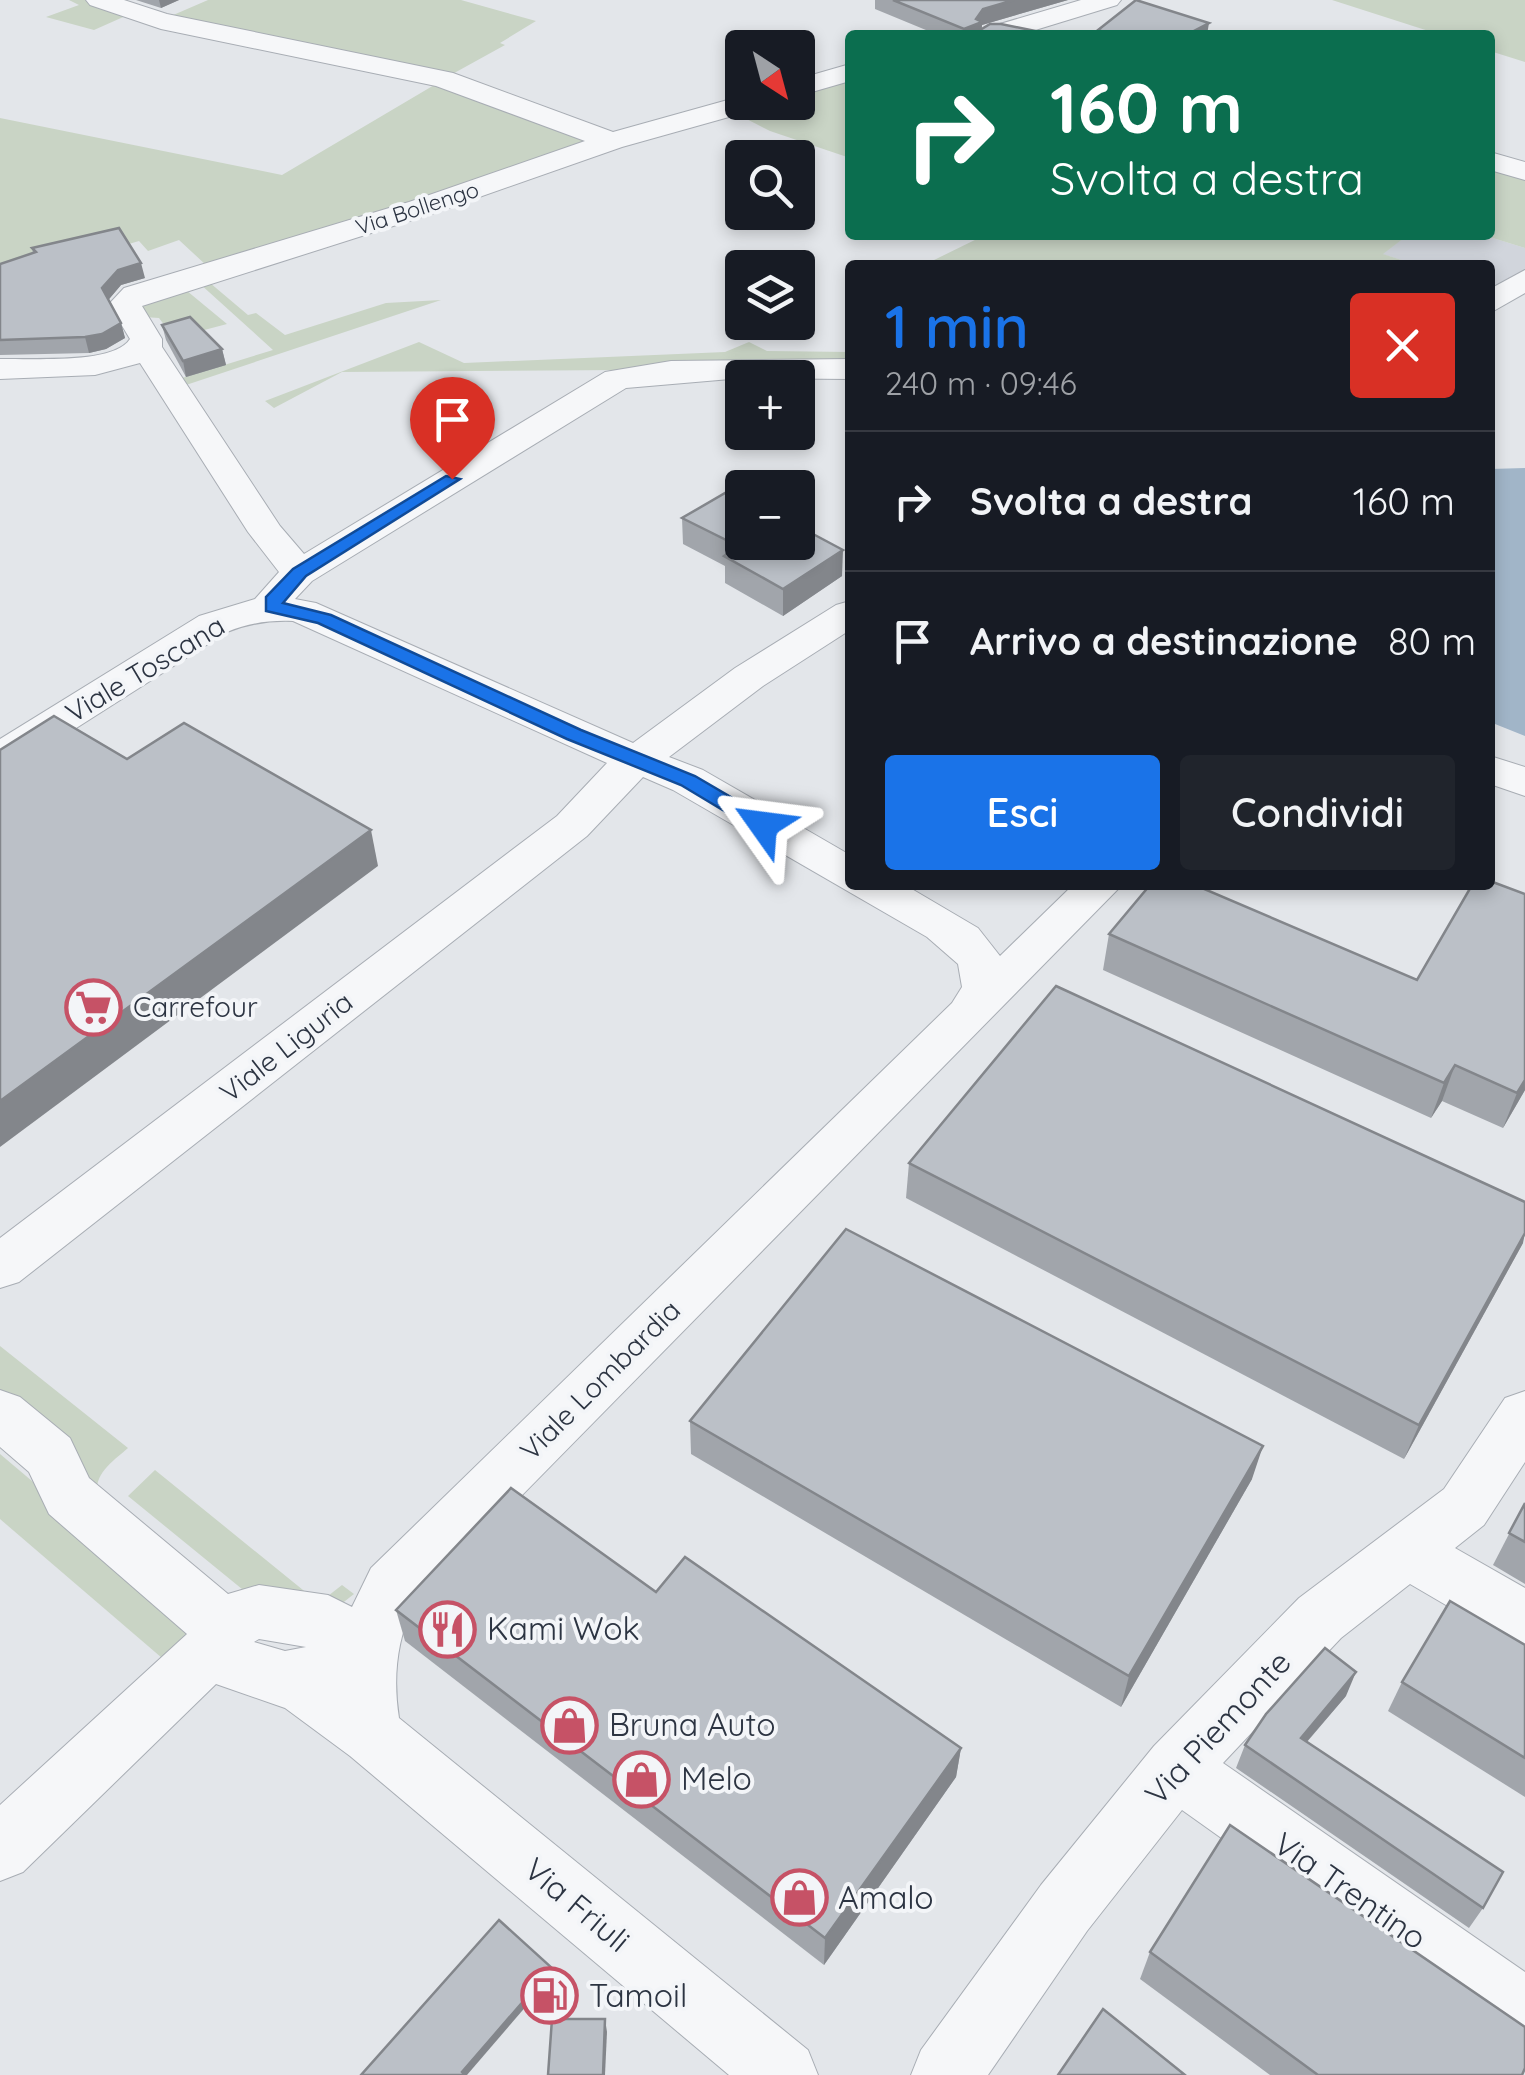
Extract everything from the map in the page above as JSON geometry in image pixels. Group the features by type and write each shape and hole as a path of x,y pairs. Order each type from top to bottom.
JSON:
{"street":[{"path":"99,0 161,21 443,79 612,141"},
{"path":"1012,30 1108,0"},
{"path":"815,83 845,74"},
{"name":"Via Bollengo","path":"146,343 125,304 135,295 420,208 612,141 725,109"},
{"path":"1495,162 1525,171"},
{"path":"1495,300 1525,279"},
{"path":"0,369 78,366 135,355 146,343 266,532 300,572"},
{"path":"272,607 275,597 300,572 617,380 671,371 845,369"},
{"name":"Viale Toscana","path":"0,758 213,624 238,613 272,607 302,610 324,619 574,734 688,780 734,808"},
{"path":"572,826 640,759 748,677 845,616"},
{"path":"1495,771 1525,782"},
{"path":"572,826 619,802 648,793 668,792 734,808 845,871"},
{"name":"Viale Liguria","path":"0,1267 572,826"},
{"path":"878,890 960,937 983,965 986,986 973,1007"},
{"name":"Viale Lombardia","path":"336,1655 392,1588 1095,890"},
{"path":"960,937 994,939 1032,933 1065,920"},
{"path":"0,1414 50,1455 69,1496 204,1610 223,1640 0,1850"},
{"name":"Via Piemonte","path":"946,2075 1064,1908 1176,1768 1320,1618 1464,1507 1525,1415"},
{"path":"1406,1550 1525,1619"},
{"name":"Via Friuli","path":"223,1640 238,1617 259,1612 328,1623 337,1634 336,1655 372,1735 783,2075"},
{"name":"Viale Lombardia","path":"336,1655 366,1651 363,1699 372,1735"},
{"name":"Via Trentino","path":"1176,1768 1525,2013"}],"shaded area":[{"path":"1495,239 1525,248 1525,271 1497,290 1495,260 1401,260 1382,254 1401,240"}],"green space":[{"path":"69,0 92,0 130,14 94,30 46,17 79,5"},
{"path":"208,0 461,0 536,21 500,43 505,45 447,77 164,19"},
{"path":"1332,0 1525,0 1525,62 1495,53 1495,30 1425,30"},
{"path":"845,76 845,156 815,146 815,140 797,140 749,120 815,120 815,85"},
{"path":"441,81 591,136 594,145 206,265 179,240 148,251 139,241 0,282 0,118 282,175"},
{"path":"1495,165 1525,173 1525,248 1495,239"},
{"path":"975,240 1401,240 1383,254 1402,260 934,260"},
{"path":"203,277 248,315 256,313 285,335 386,303 441,300 183,386 182,378 273,350 199,283"},
{"path":"181,286 227,324 174,338 159,318 144,317 138,301"},
{"path":"419,342 464,363 725,352 749,342 767,351 845,352 845,364 815,365 815,360 725,360 725,367 342,372 274,408 265,401"},
{"path":"0,1346 128,1448 101,1475 97,1497 0,1389"},
{"path":"0,1454 200,1623 162,1658 0,1519"},
{"path":"155,1470 319,1603 342,1585 354,1594 340,1605 253,1598 128,1496"}],"water":[{"path":"1525,468 1525,736 1495,724 1495,469"}],"building":[{"path":"893,0 1014,0 983,9 976,19 982,22 964,29"},
{"path":"1136,0 1209,23 1196,30 1098,30"},
{"path":"990,24 1001,24 1030,30 980,30"},
{"path":"119,228 141,263 118,270 102,288 121,323 102,334 85,337 0,340 0,264 36,252 32,248"},
{"path":"190,317 222,349 183,361 162,325"},
{"path":"725,493 725,540 682,518"},
{"path":"815,535 843,550 783,589 731,560 815,560"},
{"name":"Carrefour","path":"54,716 127,759 184,723 371,830 0,1101 0,750"},
{"path":"1495,883 1525,894 1525,1080 1517,1093 1455,1065 1444,1083 1109,934 1146,890 1207,890 1417,980 1469,890 1495,890"},
{"path":"1056,986 1525,1202 1525,1233 1419,1425 909,1163"},
{"path":"846,1229 1263,1446 1129,1676 690,1421"},
{"path":"511,1488 656,1592 685,1557 961,1748 825,1938 396,1610"},
{"path":"1525,1503 1525,1542 1509,1533"},
{"path":"1450,1601 1525,1645 1525,1758 1402,1682"},
{"path":"1325,1648 1356,1672 1301,1738 1503,1872 1483,1908 1245,1745 1266,1714"},
{"path":"1230,1825 1525,2027 1522,2075 1318,2075 1150,1952"},
{"path":"499,1920 552,1968 462,2072 465,2075 361,2075"},
{"path":"1103,2009 1185,2075 1058,2075"},
{"path":"552,2019 605,2019 603,2075 548,2075"}],"place":[{"name":"Carrefour","path":"94,1007"},
{"name":"Kami Wok","path":"448,1629"},
{"name":"Bruna Auto","path":"570,1725"},
{"name":"Melo","path":"642,1779"},
{"name":"Amalo","path":"799,1898"},
{"name":"Tamoil","path":"550,1996"}],"route":[{"path":"452,479 300,572 275,597 272,607 302,610 324,619 574,734 688,780 763,825"}]}
